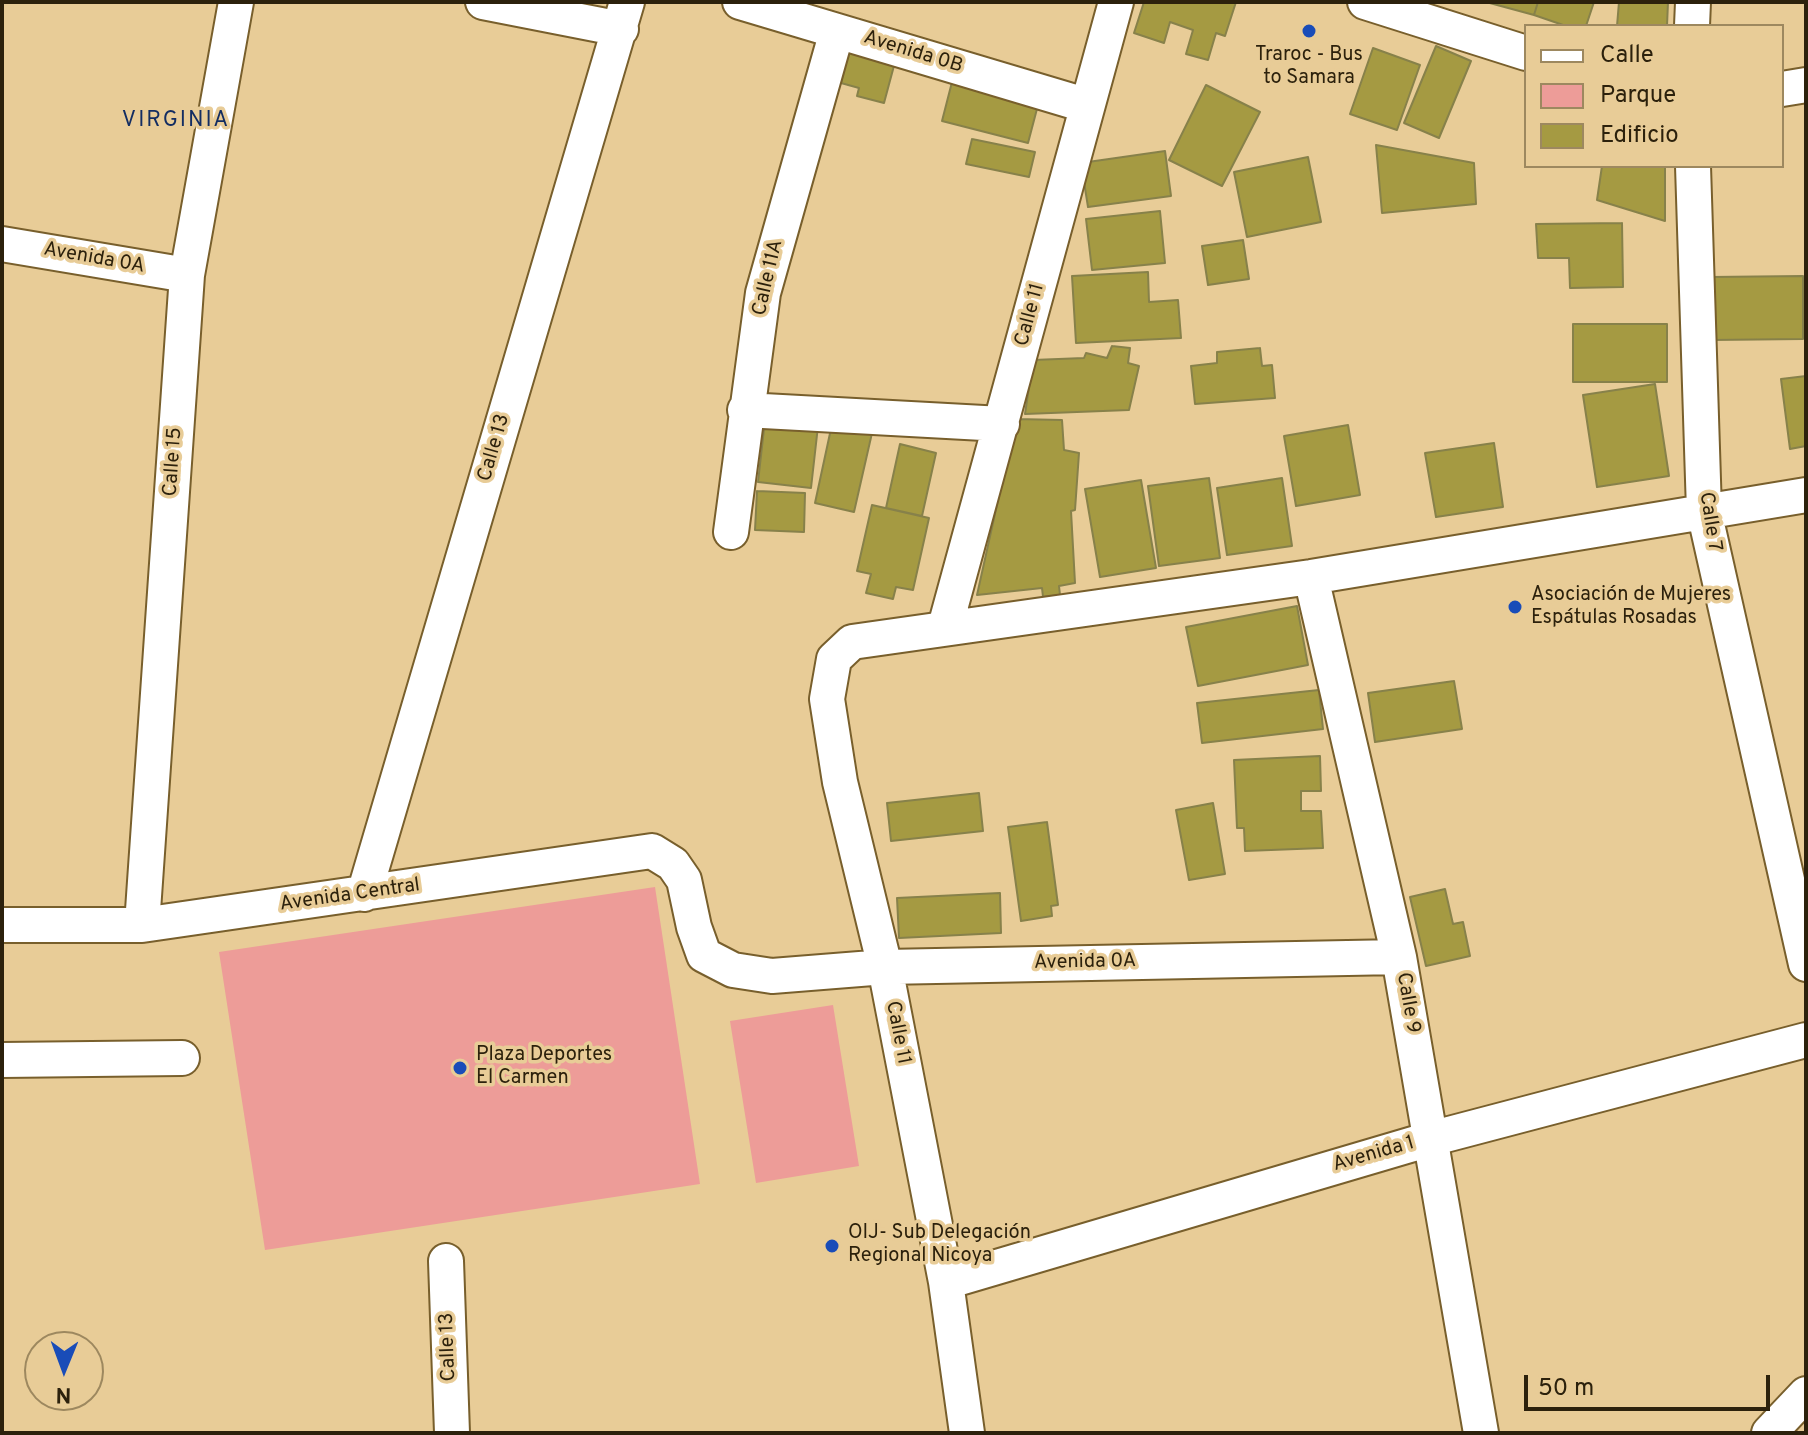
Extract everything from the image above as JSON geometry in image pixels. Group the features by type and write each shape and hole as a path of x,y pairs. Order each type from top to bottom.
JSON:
{"street":[{"name":"Calle 15","path":"142,925 187,275 236,2"},
{"path":"483,2 624,16"},
{"name":"Avenida 0B","path":"740,2 1085,105"},
{"name":"Calle 11","path":"967,1433 946,1282 885,967 840,782 827,699 834,659 852,642 945,627 1002,424 1085,105 1116,2"},
{"path":"1365,2 1524,52"},
{"path":"1692,24 1693,2"},
{"name":"Calle 13","path":"364,894 624,16"},
{"name":"Calle 11A","path":"731,532 763,293 837,31"},
{"path":"1784,89 1806,85"},
{"name":"Calle 7","path":"1693,168 1704,511 1806,964"},
{"name":"Avenida 0A","path":"2,244 187,275"},
{"path":"745,410 1002,424"},
{"path":"945,627 1311,577 1806,495"},
{"name":"Calle 9","path":"1311,577 1399,957 1481,1433"},
{"name":"Avenida Central","path":"2,925 142,925 652,851 673,864 684,880 694,927 704,955 733,970 772,976"},
{"name":"Avenida 0A","path":"772,976 885,967 1399,957"},
{"name":"Avenida 1","path":"946,1282 1430,1139 1806,1040"},
{"path":"2,1060 182,1058"},
{"name":"Calle 13","path":"446,1261 452,1433"},
{"path":"1769,1433 1806,1394"}],"green space":[{"name":"Plaza Deportes El Carmen","path":"655,887 700,1184 265,1250 219,952"},
{"path":"833,1005 859,1166 756,1183 730,1021"}],"building":[{"path":"1144,2 1236,2 1225,36 1216,33 1208,60 1186,54 1193,30 1170,22 1164,43 1134,33"},
{"path":"1486,2 1538,2 1534,15"},
{"path":"1538,2 1594,2 1587,24 1560,24 1534,15"},
{"path":"1619,2 1668,2 1667,24 1617,24"},
{"path":"1436,46 1471,61 1439,138 1404,123"},
{"path":"1373,48 1420,65 1397,130 1350,114"},
{"path":"849,50 895,62 884,103 857,96 859,88 841,83"},
{"path":"952,82 1038,105 1028,143 942,121"},
{"path":"1206,85 1260,112 1222,186 1169,160"},
{"path":"972,139 1035,152 1029,177 966,164"},
{"path":"1376,145 1474,163 1476,204 1382,213"},
{"path":"1165,151 1171,196 1088,207 1081,163"},
{"path":"1308,157 1321,222 1247,237 1234,172"},
{"path":"1602,168 1665,168 1665,221 1597,200"},
{"path":"1160,211 1165,263 1092,270 1086,219"},
{"path":"1622,223 1623,287 1570,288 1569,258 1538,258 1536,224"},
{"path":"1243,240 1249,279 1208,285 1202,246"},
{"path":"1148,272 1149,302 1178,300 1181,338 1076,343 1072,276"},
{"path":"1803,276 1803,339 1712,340 1711,277"},
{"path":"1573,324 1667,324 1667,382 1573,382"},
{"path":"1112,346 1130,348 1128,363 1139,366 1129,410 1025,414 1033,360 1084,358 1086,353 1107,358"},
{"path":"1260,348 1262,366 1272,365 1275,398 1195,404 1191,366 1217,363 1217,352"},
{"path":"1806,376 1806,446 1790,449 1781,379"},
{"path":"1655,384 1669,476 1597,487 1583,395"},
{"path":"1016,419 1062,420 1064,450 1079,453 1075,510 1071,511 1075,583 1059,586 1060,595 1043,597 1042,588 977,595"},
{"path":"765,420 818,426 811,488 758,482"},
{"path":"832,424 872,433 854,512 815,503"},
{"path":"1348,425 1360,495 1296,506 1284,436"},
{"path":"1494,443 1503,507 1436,517 1425,453"},
{"path":"900,444 936,453 922,516 886,508"},
{"path":"1209,478 1220,558 1159,566 1148,486"},
{"path":"1282,478 1292,546 1227,555 1217,488"},
{"path":"1141,480 1156,568 1100,577 1085,489"},
{"path":"757,491 805,493 804,532 755,530"},
{"path":"872,505 929,518 913,590 896,587 893,599 866,593 871,574 857,571"},
{"path":"1297,606 1308,665 1198,686 1186,627"},
{"path":"1454,681 1462,729 1375,742 1368,693"},
{"path":"1319,690 1323,729 1202,743 1197,703"},
{"path":"1320,756 1321,791 1301,791 1301,811 1321,811 1323,848 1245,851 1244,828 1237,828 1234,760"},
{"path":"979,793 983,831 891,841 887,803"},
{"path":"1213,803 1225,874 1189,880 1176,810"},
{"path":"1047,822 1058,905 1051,906 1052,916 1021,921 1008,827"},
{"path":"1445,889 1453,924 1463,922 1470,956 1426,966 1410,897"},
{"path":"1000,893 1001,933 899,938 897,898"}],"place":[{"name":"Traroc - Bus to Samara","path":"1309,31"},
{"name":"Asociación de Mujeres Espátulas Rosadas","path":"1515,607"},
{"name":"Plaza Deportes El Carmen","path":"460,1068"},
{"name":"OIJ- Sub Delegación Regional Nicoya","path":"832,1246"}],"district":[{"name":"VIRGINIA","path":"176,122"}]}
